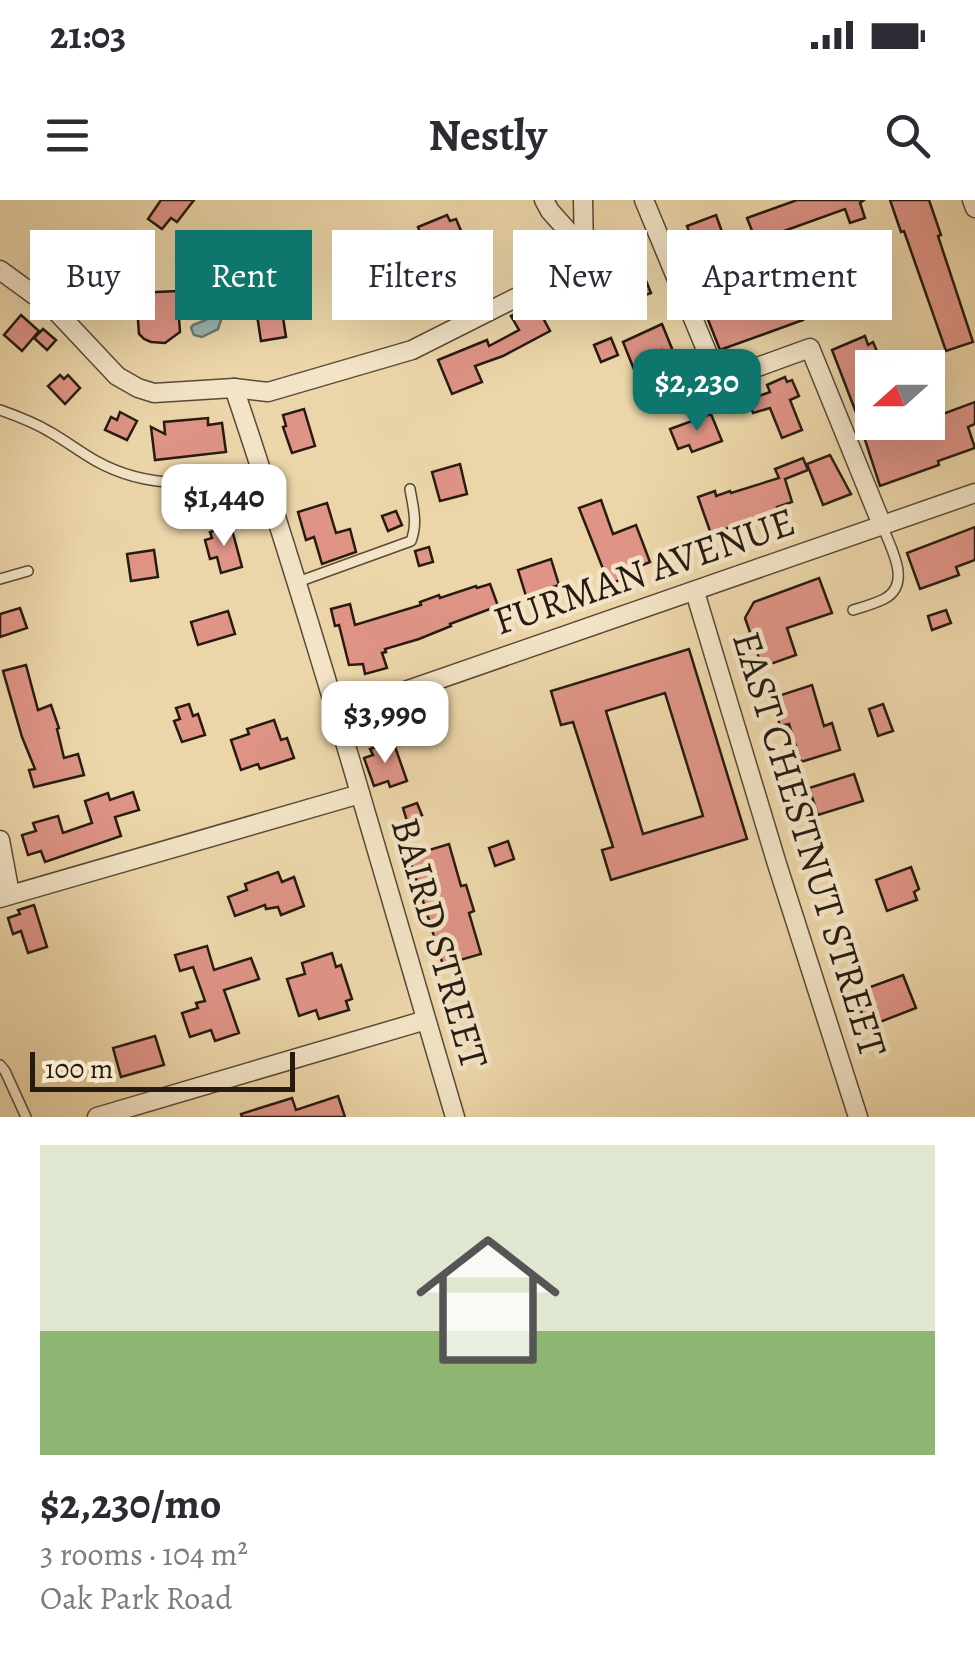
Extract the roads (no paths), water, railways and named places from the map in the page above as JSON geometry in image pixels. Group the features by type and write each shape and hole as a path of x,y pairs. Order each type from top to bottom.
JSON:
{"street":[{"path":"544,200 567,230"},
{"path":"583,200 584,230"},
{"path":"644,200 719,381 810,348 882,525"},
{"path":"972,200 975,208"},
{"path":"0,270 55,310 117,376 154,393 234,388 268,392 412,350 513,299"},
{"name":"BAIRD STREET","path":"234,388 262,470 455,1117"},
{"name":"FURMAN AVENUE","path":"336,715 975,494"},
{"name":"EAST CHESTNUT STREET","path":"695,592 858,1117"},
{"path":"0,840 5,896 360,794"},
{"path":"96,1117 426,1020"}],"lane":[{"path":"0,410 46,429 109,468 150,481 235,479 262,470"},
{"path":"296,583 411,540 415,516 410,489"},
{"path":"853,610 889,597 898,583 899,569 882,525"},
{"path":"0,579 28,571"},
{"path":"0,1065 26,1117"}],"water":[{"path":"221,320 218,329 202,337 194,335 193,325"}]}
